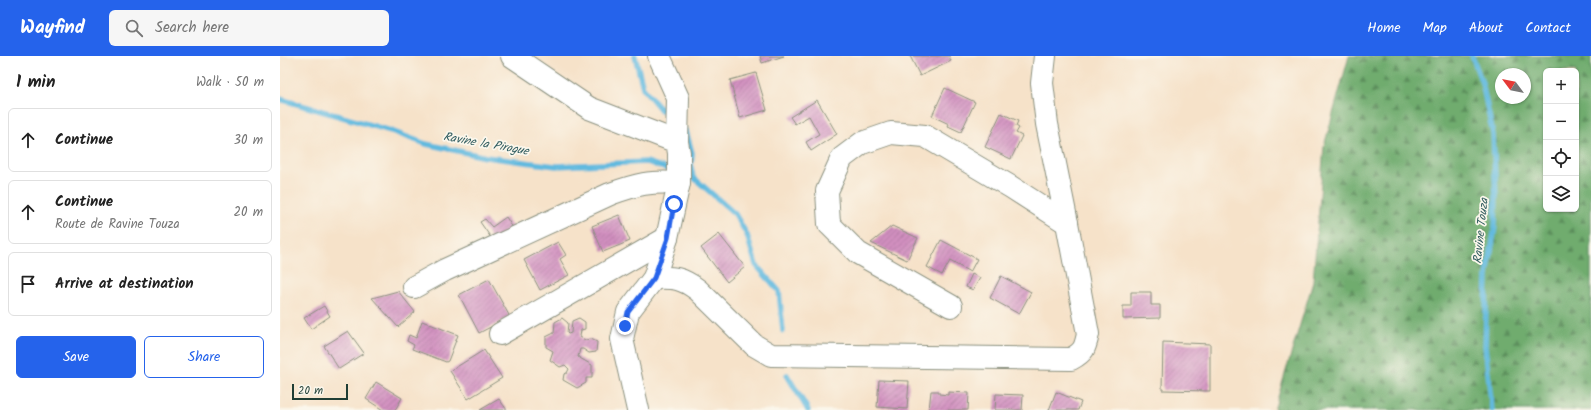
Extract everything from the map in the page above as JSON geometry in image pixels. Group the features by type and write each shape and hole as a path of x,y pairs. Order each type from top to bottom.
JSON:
{"street":[{"path":"638,410 622,339 628,312 654,278 668,238 679,181 678,98 659,56"},
{"path":"654,278 671,277 689,283 754,345 771,355 1071,359 1082,353 1086,346 1088,334 1068,222 1047,124 1042,83 1045,56"},
{"path":"515,57 589,108 678,147"},
{"path":"952,306 858,253 829,224 827,191 842,158 862,143 892,134 925,136 1068,222"},
{"path":"414,287 445,270 610,194 638,184 679,181"},
{"path":"500,334 668,238"}],"green space":[{"path":"1349,56 1591,56 1591,410 1274,410 1313,282 1324,146"}],"building":[{"path":"760,56 784,56 762,63"},
{"path":"910,56 949,56 951,61 920,76"},
{"path":"756,73 767,110 740,118 730,80"},
{"path":"945,88 975,102 961,132 948,126 949,124 932,116"},
{"path":"817,100 837,134 811,151 806,142 819,134 809,116 795,124 790,117"},
{"path":"1001,113 1018,121 1016,126 1019,128 1016,133 1022,136 1011,159 985,147"},
{"path":"619,215 630,241 603,252 592,226"},
{"path":"506,217 513,228 494,242 480,222 485,219 492,227"},
{"path":"892,226 918,238 907,260 871,243"},
{"path":"719,234 745,267 727,282 701,248"},
{"path":"941,240 977,259 970,272 950,261 942,275 927,267"},
{"path":"558,242 566,255 560,259 569,275 540,290 524,260"},
{"path":"972,274 980,278 973,290 966,287"},
{"path":"1001,276 1031,292 1019,314 990,298"},
{"path":"489,279 510,317 479,333 459,295"},
{"path":"398,291 415,312 398,327 372,298"},
{"path":"1131,292 1151,292 1151,305 1160,305 1160,318 1123,319 1123,306 1131,306"},
{"path":"324,306 330,316 311,329 304,318"},
{"path":"562,318 568,323 568,334 571,333 572,321 579,318 585,322 585,329 581,330 580,337 585,340 591,339 597,342 596,352 589,353 583,349 580,349 578,357 592,365 592,378 586,378 586,383 577,388 563,380 564,374 567,373 569,369 565,365 560,367 550,360 553,351 546,347 546,337 554,333 555,322"},
{"path":"422,321 458,335 448,361 446,362 412,349 414,345 407,341 409,335 416,338"},
{"path":"348,331 364,353 339,369 324,346"},
{"path":"1163,342 1210,344 1210,391 1162,390"},
{"path":"484,350 502,378 468,399 450,371"},
{"path":"879,380 909,381 907,409 877,407"},
{"path":"376,382 402,398 395,410 383,410 366,399"},
{"path":"931,391 939,391 939,394 948,395 948,392 969,393 968,410 929,410"},
{"path":"1056,392 1081,402 1078,410 1049,410"},
{"path":"996,394 1023,395 1022,410 995,410"},
{"path":"499,399 507,410 480,410"}],"waterway":[{"path":"635,56 643,88 661,110"},
{"name":"Ravine Touza","path":"1472,56 1482,83 1493,134 1496,197 1495,227 1487,276 1485,346 1492,410"},
{"name":"Ravine la Pirogue","path":"280,99 391,131 426,144 486,157 556,166 647,162 673,171"},
{"path":"686,131 692,153 691,168 693,177 735,214 747,235 756,265 779,291 783,331"},
{"path":"787,375 808,410"}],"route":[{"path":"625,326 628,312 654,278 668,238 674,204"}]}
